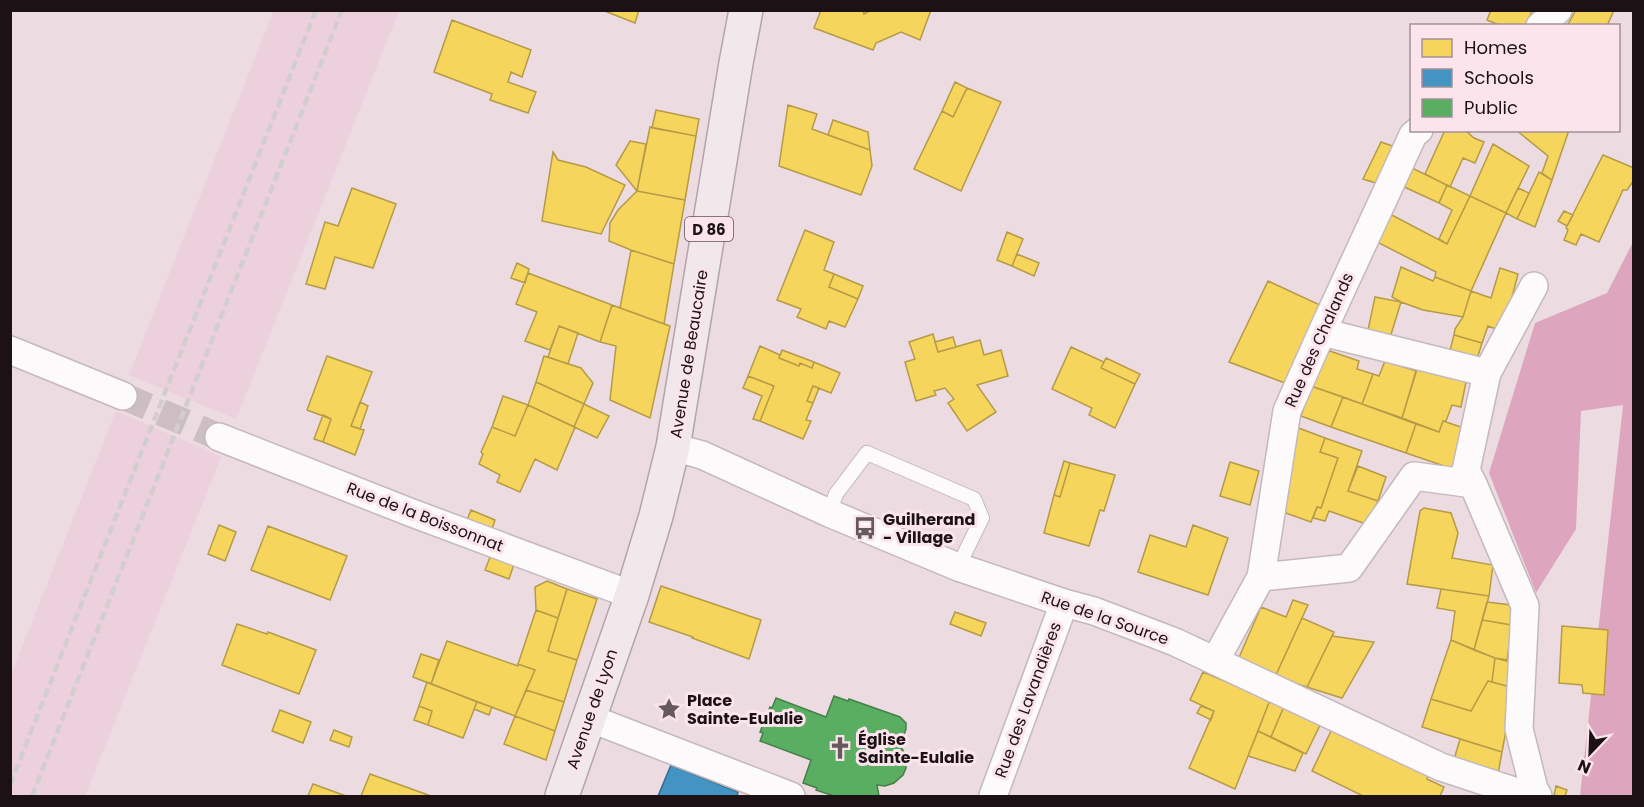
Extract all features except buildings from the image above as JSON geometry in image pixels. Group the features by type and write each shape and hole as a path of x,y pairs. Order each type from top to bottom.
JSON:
{"main road":[{"name":"Avenue de Beaucaire","path":"627,609 656,516 673,447 746,10"},
{"name":"Avenue de Lyon","path":"562,796 627,609"}],"street":[{"path":"1542,24 1558,10"},
{"name":"Rue des Chalands","path":"1215,661 1261,577 1287,411 1413,135 1417,132"},
{"path":"1534,286 1487,373 1466,470 1525,606 1519,729 1536,793"},
{"path":"1322,332 1487,373"},
{"path":"10,350 123,396"},
{"name":"Rue de la Boissonnat","path":"219,437 412,513 627,609"},
{"name":"Rue de la Source","path":"673,447 702,455 828,513 958,567 1094,611 1175,642 1441,767 1517,792 1536,793"},
{"path":"1261,577 1349,568 1414,476 1473,484"},
{"name":"Rue des Lavandières","path":"993,796 1064,603"},
{"path":"589,718 791,796"}],"lane":[{"path":"828,513 836,494 867,453 974,499 982,518 958,567"}],"shaded area":[{"path":"274,10 399,11 236,419 129,375"},
{"path":"1633,242 1633,796 1580,796 1623,405 1581,411 1576,529 1536,593 1489,473 1535,323 1607,293"},
{"path":"116,411 221,457 85,796 11,796 11,675"}],"tunnel":[{"path":"123,396 219,437"}],"railway":[{"path":"10,785 316,10"},
{"path":"32,796 342,10"}],"place":[{"name":"Guilherand - Village","path":"865,528"},
{"name":"Place Sainte-Eulalie","path":"669,709"},
{"name":"Église Sainte-Eulalie","path":"840,748"}]}
